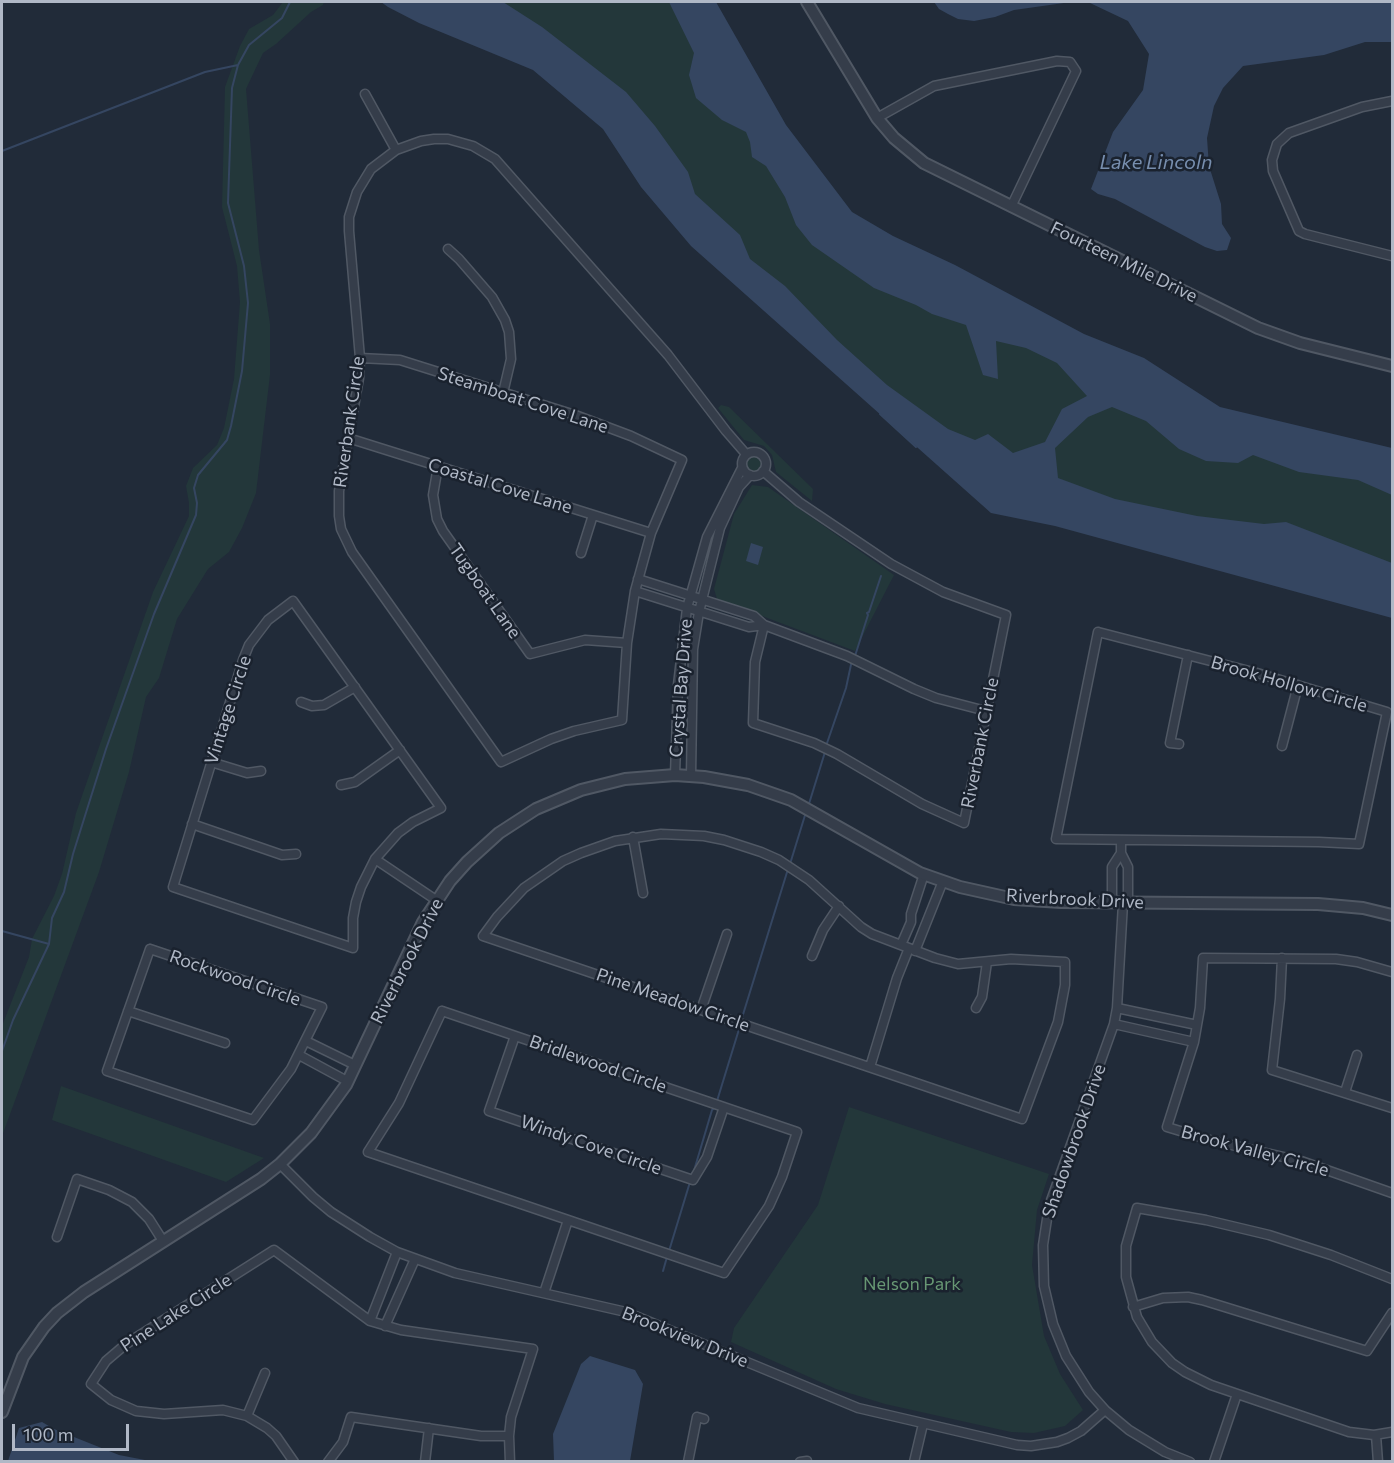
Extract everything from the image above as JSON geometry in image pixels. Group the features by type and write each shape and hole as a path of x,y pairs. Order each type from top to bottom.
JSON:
{"street":[{"name":"Fourteen Mile Drive","path":"807,2 877,118 894,138 924,163 1277,336 1392,366"},
{"path":"877,118 934,86 1057,61 1070,62 1076,71 1011,207"},
{"path":"365,94 396,150"},
{"path":"1392,101 1362,107 1289,133 1274,151 1272,166 1299,231 1392,256"},
{"name":"Riverbank Circle","path":"682,460 651,533 635,591 627,643 622,720 574,731 501,762 351,552 341,529 338,504 359,378 360,358 349,231 350,218 363,180 380,160 396,150 421,141 448,139 473,146 495,159 668,355 746,454"},
{"path":"448,249 492,297 505,320 509,333 511,359 503,393"},
{"name":"Steamboat Cove Lane","path":"360,358 400,360 602,424 682,460"},
{"name":"Coastal Cove Lane","path":"348,438 651,533"},
{"path":"757,452 763,456 766,463 763,471 758,475 750,476 742,468 742,460 746,454 757,452"},
{"name":"Tugboat Lane","path":"438,466 433,495 437,519 443,531 531,654 585,640 627,643"},
{"name":"Crystal Bay Drive","path":"675,775 678,686 687,608 706,537 742,468"},
{"name":"Riverbank Circle","path":"763,471 799,502 891,564 943,592 1006,615 964,823 922,804 814,743 753,723 755,662 764,625"},
{"name":"Crystal Bay Drive","path":"691,776 693,649 699,612 720,528 739,487 750,476"},
{"path":"581,553 593,515"},
{"path":"638,579 754,616 764,625 847,656 914,690 986,711"},
{"path":"635,591 749,627 764,625"},
{"name":"Vintage Circle","path":"294,601 355,687 441,808 413,822 398,833 375,859 360,887 356,902 353,918 353,948 173,887 243,660 249,645 268,620 294,601"},
{"name":"Brook Hollow Circle","path":"1098,632 1298,685 1387,712 1359,844 1056,839 1098,632"},
{"path":"1179,744 1170,743 1188,655"},
{"path":"1282,746 1298,685"},
{"path":"301,702 312,706 324,705 355,687"},
{"path":"341,785 355,782 400,750"},
{"path":"211,762 247,773 261,771"},
{"name":"Riverbrook Drive","path":"2,1412 23,1358 44,1327 71,1301 261,1179 280,1164 317,1126 348,1081 412,942 436,900 461,868 485,845 536,809 558,798 605,783 650,776 675,775 729,780 781,797 813,812 898,862 924,874 960,887 1014,899 1061,902 1339,905 1392,915"},
{"path":"192,824 282,855 296,854"},
{"name":"Pine Meadow Circle","path":"661,834 685,834 724,840 761,852 796,870 839,906 861,927 908,948 945,961 958,964 1011,959 1065,962 1064,994 1058,1022 1022,1119 483,936 510,902 543,874 581,853 600,846 633,837 661,834"},
{"path":"633,837 643,893"},
{"path":"1121,840 1121,853 1128,867 1121,903"},
{"path":"1121,853 1112,867 1121,903"},
{"path":"375,859 436,900"},
{"path":"870,1067 908,948 911,914 924,874"},
{"path":"908,948 923,930 943,881"},
{"name":"Shadowbrook Drive","path":"1121,903 1117,1008 1114,1024 1049,1206 1043,1245 1044,1287 1053,1324 1076,1374 1105,1410 1146,1442 1190,1461"},
{"path":"812,956 823,930 839,906"},
{"path":"910,924 923,930"},
{"path":"701,1010 727,934"},
{"name":"Rockwood Circle","path":"150,949 322,1007 299,1055 278,1089 253,1120 107,1071 128,1011 150,949"},
{"name":"Brook Valley Circle","path":"1392,972 1357,962 1336,959 1203,958 1194,1042 1167,1127 1210,1140 1301,1161 1392,1193"},
{"path":"1282,958 1272,1070 1392,1108"},
{"path":"976,1008 982,997 987,962"},
{"path":"1117,1008 1197,1025"},
{"path":"128,1011 225,1043"},
{"name":"Bridlewood Circle","path":"442,1011 515,1036 797,1132 782,1177 769,1206 724,1273 368,1152 399,1103 442,1011"},
{"path":"1114,1024 1194,1042"},
{"name":"Windy Cove Circle","path":"515,1036 489,1111 693,1180 707,1157 724,1107"},
{"path":"306,1041 355,1065"},
{"path":"314,1064 323,1049"},
{"path":"299,1055 348,1081"},
{"path":"1345,1092 1357,1055"},
{"name":"Brookview Drive","path":"280,1164 294,1180 331,1212 397,1252 455,1272 626,1312 835,1400 884,1416 1017,1445 1040,1446 1081,1431 1105,1410"},
{"path":"57,1237 77,1179 109,1190 132,1202 149,1219 163,1241"},
{"path":"1392,1280 1331,1255 1269,1235 1206,1220 1137,1208 1129,1230 1125,1262 1133,1307 1152,1342 1172,1363 1199,1380 1349,1432 1376,1435 1392,1432"},
{"path":"544,1293 568,1220"},
{"name":"Pine Lake Circle","path":"294,1461 276,1436 247,1416 223,1410 150,1414 111,1400 91,1384 106,1361 121,1348 274,1250 370,1321 401,1330 533,1349 511,1417 508,1436 510,1461"},
{"path":"370,1321 397,1252"},
{"path":"386,1326 415,1259"},
{"path":"1133,1307 1163,1298 1195,1299 1367,1351 1392,1313"},
{"path":"378,1301 394,1308"},
{"path":"247,1416 265,1373"},
{"path":"1214,1461 1237,1394"},
{"path":"328,1461 343,1442 351,1417 481,1436 508,1436"},
{"path":"688,1461 697,1417 704,1419"},
{"path":"915,1461 923,1424"},
{"path":"424,1461 429,1428"},
{"path":"1376,1435 1378,1461"},
{"path":"800,1461 807,1461"}],"green space":[{"path":"283,2 324,2 263,53 246,89 259,250 270,324 270,375 256,493 242,528 229,552 208,569 177,619 159,678 146,697 129,772 99,872 2,1136 2,1026 29,957 32,939 54,896 62,874 76,813 153,592 189,516 186,486 193,468 217,445 224,428 234,379 240,302 237,266 222,207 225,87 240,46 249,29 273,15"},
{"path":"475,2 674,2 845,255 1392,487 1392,578 1067,496 943,439 776,291"},
{"path":"721,405 729,407 813,489 812,501 776,472 772,455 764,446 744,440 718,408"},
{"path":"755,454 762,457 765,464 762,471 755,474 748,471 745,464 748,457"},
{"path":"752,485 768,487 894,575 855,651 717,599 714,589 734,514"},
{"path":"61,1086 264,1158 226,1182 52,1120"},
{"name":"Nelson Park","path":"849,1107 1049,1174 1037,1210 1032,1265 1044,1336 1060,1374 1083,1410 1065,1426 1034,1433 1011,1432 885,1404 836,1389 731,1342 734,1328 818,1205"}],"water":[{"path":"381,2 503,2 542,27 626,92 655,126 688,172 695,194 740,235 750,259 785,286 837,340 887,385 948,429 975,440 988,434 1013,453 1045,442 1062,409 1087,396 1057,363 1026,348 996,341 998,379 983,375 966,325 932,314 874,288 812,245 796,225 785,197 766,166 752,157 746,132 722,120 696,98 689,75 694,53 669,2 716,2 786,125 852,212 893,236 955,265 1084,334 1144,358 1220,407 1392,448 1392,495 1358,480 1299,472 1253,455 1238,463 1206,461 1179,449 1146,421 1112,407 1088,417 1055,448 1058,478 1115,499 1197,516 1264,524 1286,522 1392,563 1392,618 1055,526 991,513 691,246 641,187 603,129 533,70 419,23"},
{"path":"934,2 1071,2 1014,10 974,21 958,19 939,9"},
{"name":"Lake Lincoln","path":"1071,2 1392,2 1392,42 1365,42 1324,55 1243,66 1223,88 1214,106 1207,138 1209,166 1221,204 1222,224 1231,238 1227,250 1217,251 1091,189 1113,132 1143,90 1149,54 1128,21 1090,3"},
{"path":"751,543 763,547 758,565 746,561"},
{"path":"590,1356 635,1370 643,1384 630,1461 554,1461 553,1434 581,1364"},
{"path":"42,1422 119,1455 150,1461 8,1461 19,1428"}],"waterway":[{"path":"2,1051 13,1020 49,944 52,918 64,892 73,854 106,749 154,614 196,515 197,503 194,488 198,475 227,440 231,426 242,371 248,303 244,266 228,203 232,88 238,65 249,45 282,18 290,2"},
{"path":"2,151 205,72 238,65"},
{"path":"880,414 916,447"},
{"path":"855,656 867,613 881,576"},
{"path":"826,746 846,688 852,660"},
{"path":"808,807 825,752"},
{"path":"790,864 806,812"},
{"path":"741,1021 788,869"},
{"path":"2,931 49,944"},
{"path":"717,1101 740,1026"},
{"path":"693,1174 712,1110 716,1107"},
{"path":"669,1251 690,1182"},
{"path":"663,1271 667,1257"}]}
